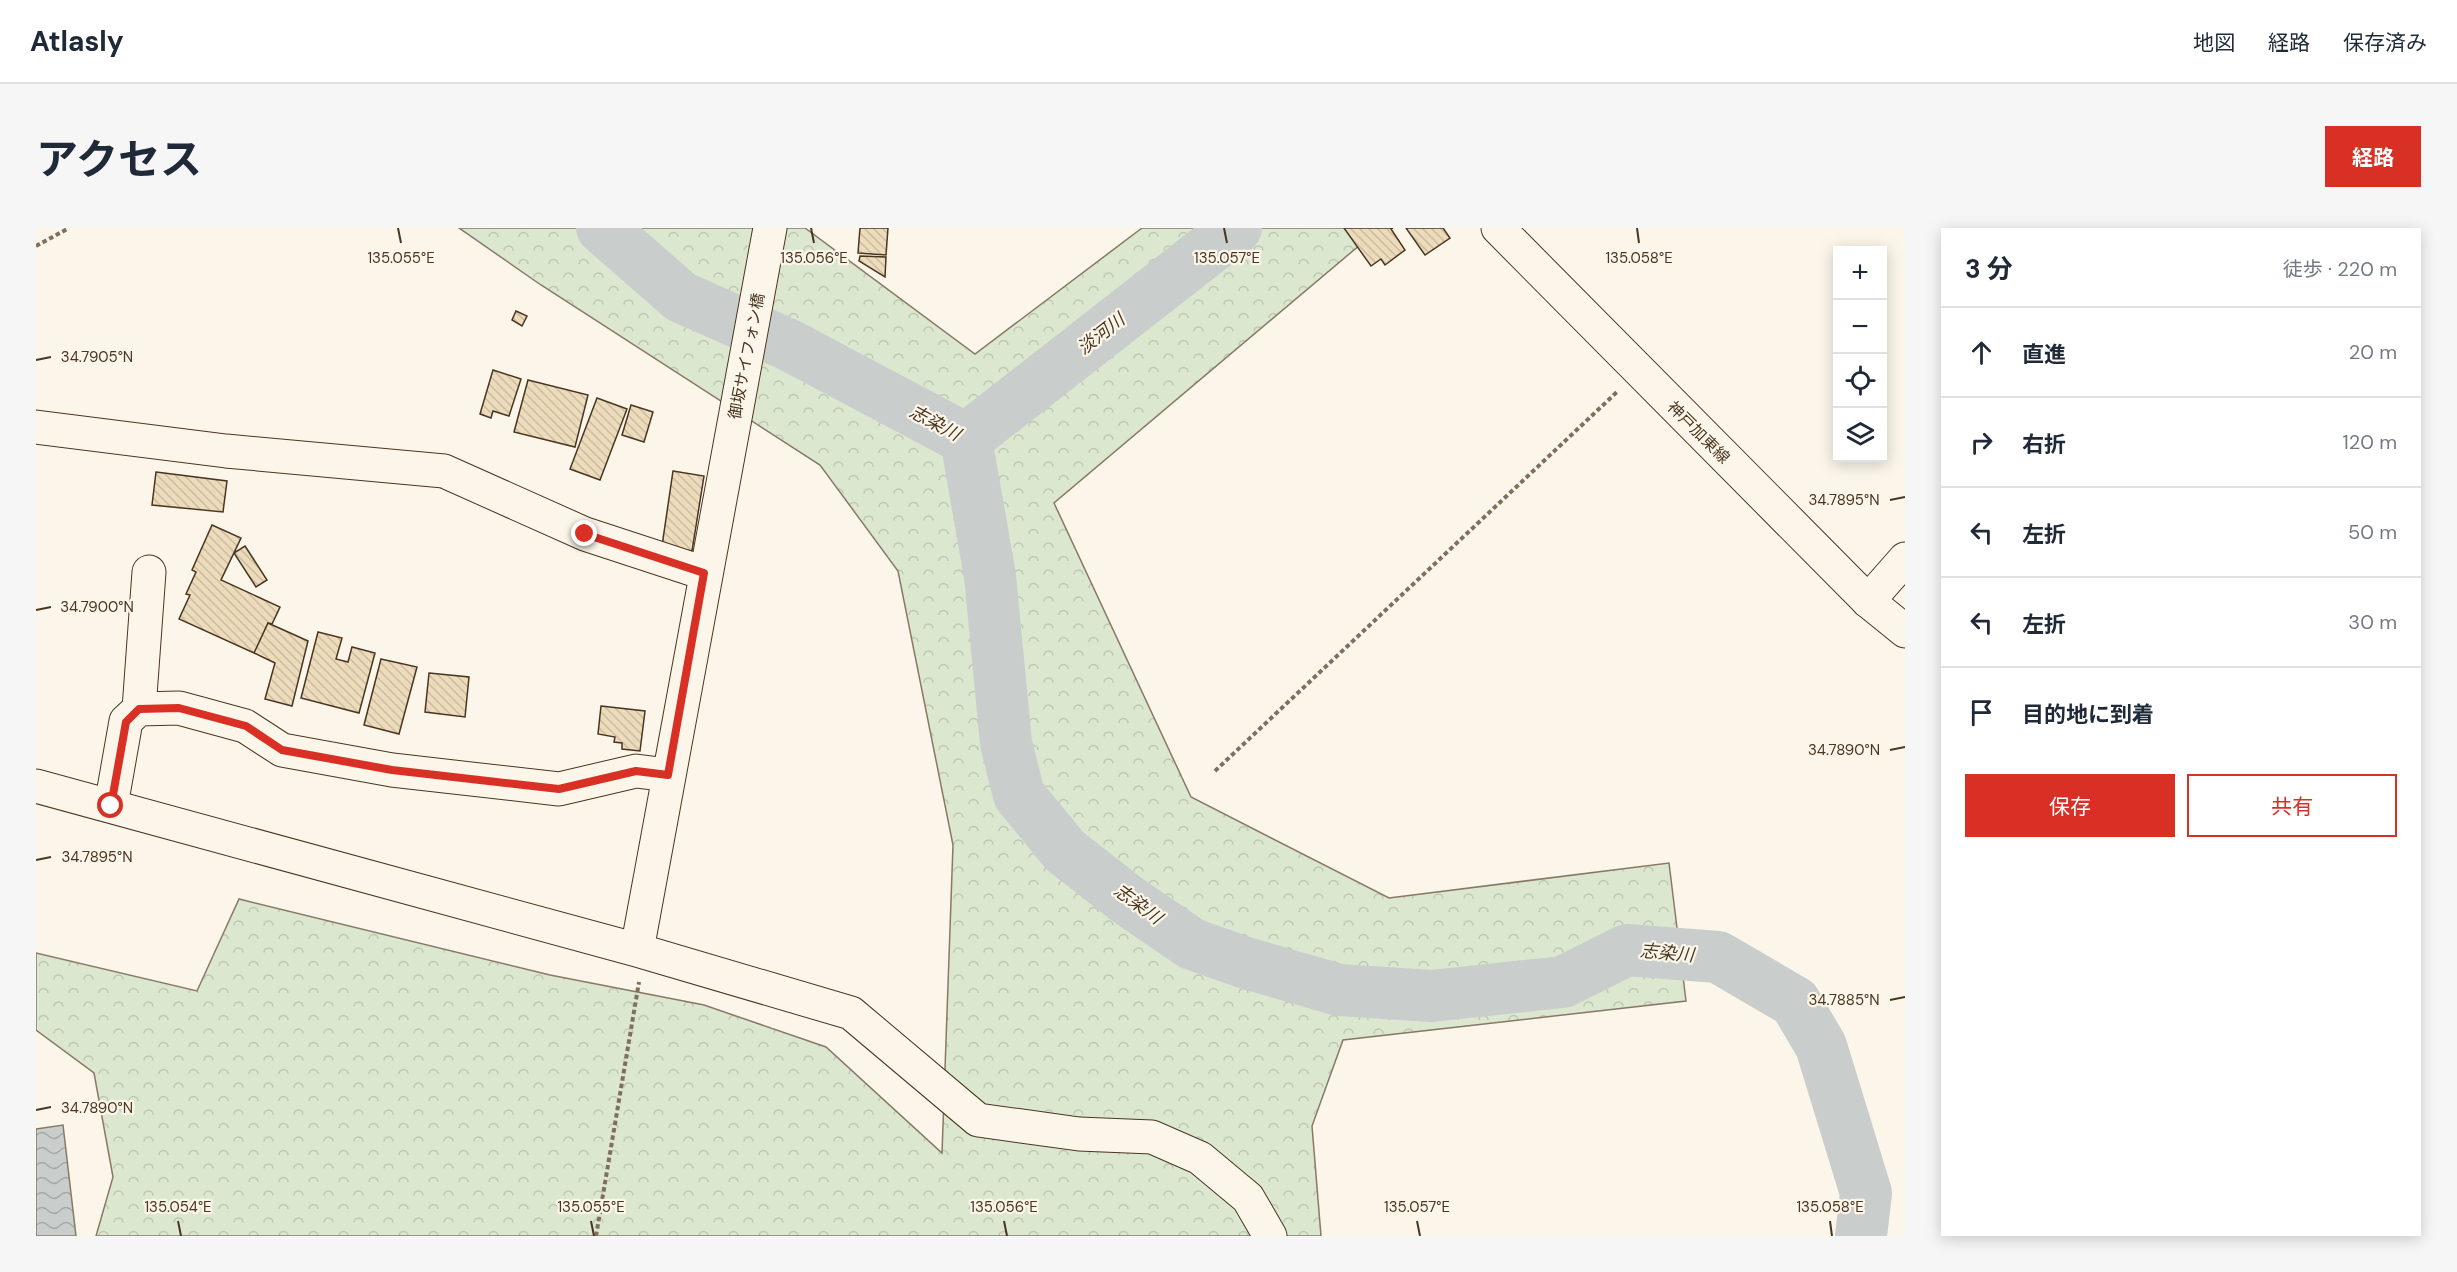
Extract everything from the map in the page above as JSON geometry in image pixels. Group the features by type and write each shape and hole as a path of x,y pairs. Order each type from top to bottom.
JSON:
{"street":[{"name":"御坂サイフォン橋","path":"637,950 704,573 770,228"},
{"name":"神戸加東線","path":"1498,228 1638,372 1868,601 1905,631"},
{"path":"36,427 226,451 444,471 585,534 704,573"},
{"path":"1868,601 1905,560"},
{"path":"111,806 126,722 139,709 149,572"},
{"path":"139,709 179,708 246,726 282,750 392,770 559,789 636,771 668,775"},
{"path":"36,786 637,950 851,1013 978,1120 1079,1134 1152,1137 1200,1158 1248,1198 1269,1236"}],"path":[{"path":"36,246 69,228"},
{"path":"1215,771 1638,372"},
{"path":"596,1236 641,970 637,950"}],"green space":[{"path":"459,228 805,228 975,354 1142,228 1380,228 1054,503 1191,797 1389,898 1669,863 1686,1001 1343,1040 1312,1126 1321,1236 96,1236 113,1177 94,1073 36,1030 36,953 197,991 239,899 550,975 704,1005 826,1047 942,1153 953,845 898,571 820,465 541,285"}],"water":[{"path":"63,1125 76,1236 36,1236 36,1129"}],"building":[{"path":"860,228 888,228 886,255 858,253"},
{"path":"1344,228 1393,228 1391,229 1405,250 1385,265 1381,259 1371,266"},
{"path":"1406,228 1443,228 1450,238 1425,255"},
{"path":"860,256 886,257 885,277 859,261"},
{"path":"516,311 527,316 522,326 512,320"},
{"path":"493,370 521,379 509,416 493,411 491,418 480,414"},
{"path":"528,380 588,395 575,447 514,432"},
{"path":"597,398 627,409 600,480 570,469"},
{"path":"631,405 653,412 644,442 622,435"},
{"path":"673,471 704,476 692,551 662,546"},
{"path":"156,472 227,481 223,512 152,505"},
{"path":"212,525 241,538 221,580 280,607 272,624 268,623 254,653 179,619 190,595 186,594 196,572 192,570"},
{"path":"245,546 267,580 256,587 234,553"},
{"path":"268,623 308,641 292,706 265,699 275,663 254,653"},
{"path":"318,632 342,638 336,659 348,662 352,647 375,653 359,713 301,698"},
{"path":"381,659 417,667 399,734 364,725"},
{"path":"429,673 469,677 465,717 425,712"},
{"path":"601,706 645,711 640,751 622,749 622,743 614,742 615,737 598,734"}],"waterway":[{"name":"志染川","path":"602,228 681,297 789,345 966,439"},
{"name":"淡河川","path":"966,439 1236,228"},
{"name":"志染川","path":"966,439 990,576 1006,743 1019,795 1065,851 1129,901 1192,944 1246,963 1339,990 1431,996 1563,982 1627,950 1718,957 1795,1002 1821,1046 1866,1193 1861,1236"}],"route":[{"path":"111,806 126,722 139,709 179,708 246,726 282,750 392,770 559,789 636,771 668,775 704,573 585,534"}]}
